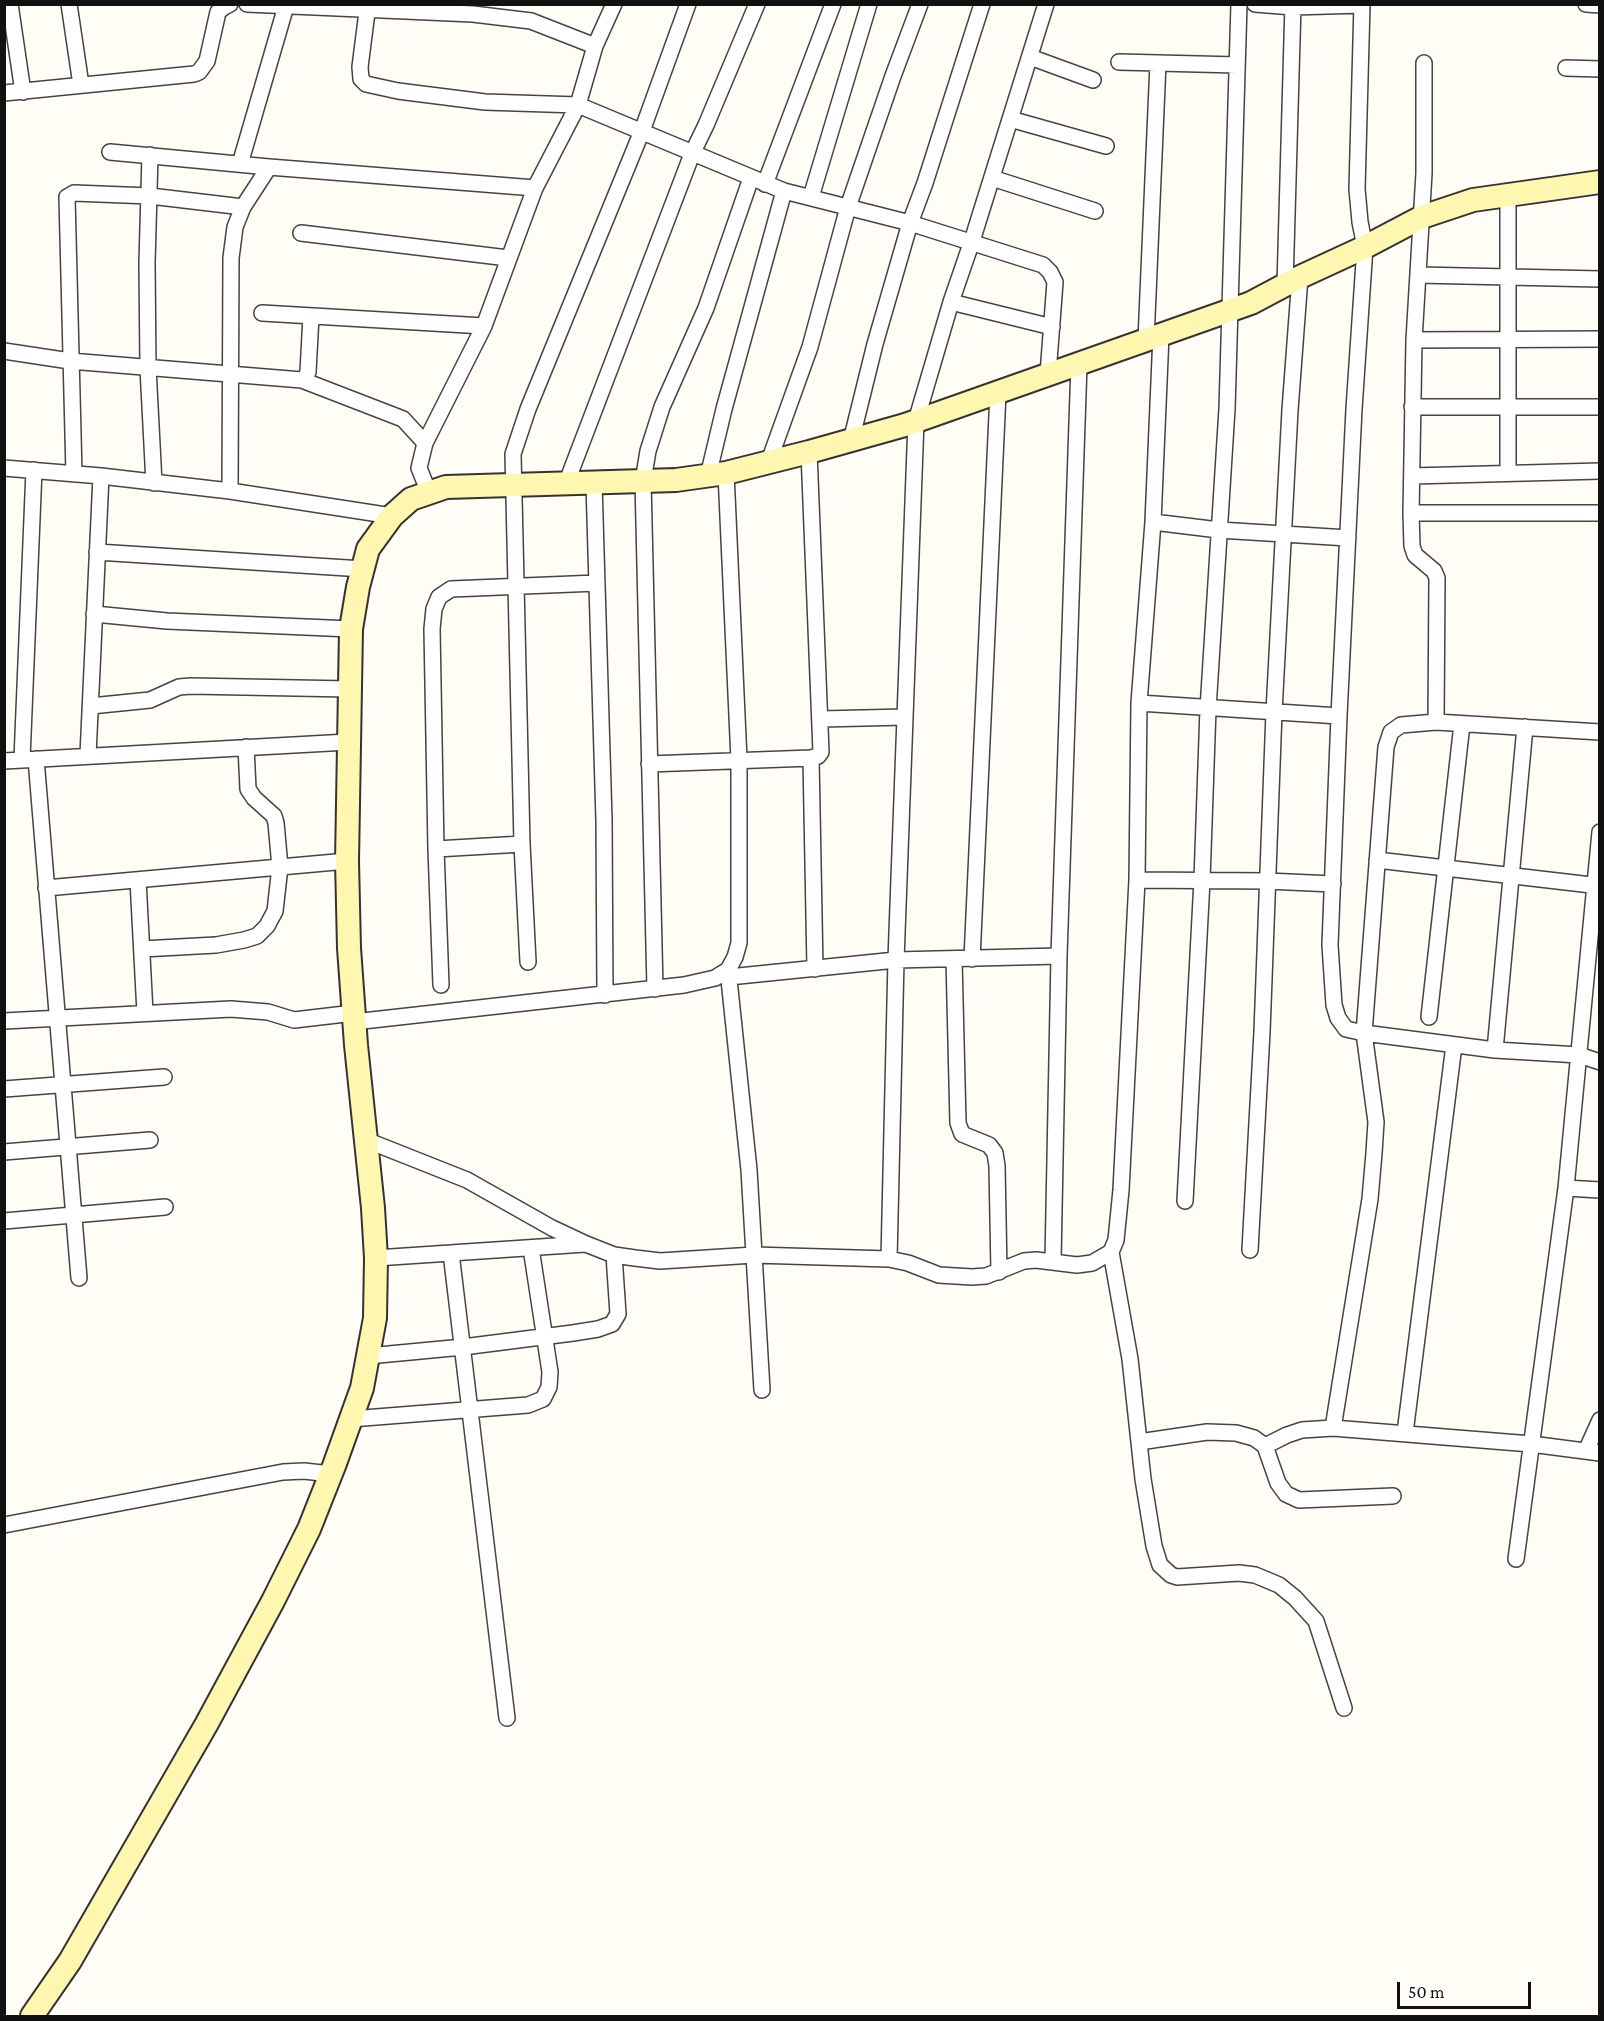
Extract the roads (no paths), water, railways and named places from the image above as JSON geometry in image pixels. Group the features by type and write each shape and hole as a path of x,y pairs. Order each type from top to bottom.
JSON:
{"main road":[{"path":"32,2016 70,1961 206,1725 273,1601 309,1529 362,1388 375,1318 376,1258 374,1208 349,948 347,861 351,629 368,549 392,516 411,498 446,487 676,480 717,474 850,441 998,393 1251,303 1422,217 1473,200 1599,182"}],"street":[{"path":"10,4 22,92"},
{"path":"69,4 81,85"},
{"path":"4,93 199,72 207,61 218,12 230,4"},
{"path":"247,4 367,7 473,14 531,21 595,46"},
{"path":"429,493 419,468 425,443 484,326 535,188 578,105 595,46 614,4"},
{"path":"528,962 522,844 513,453 528,409 640,131 688,4"},
{"path":"566,483 692,154 757,4"},
{"path":"655,989 643,482 648,451 662,407 706,308 833,4"},
{"path":"811,197 869,4"},
{"path":"769,461 810,347 848,207 920,4"},
{"path":"850,441 910,223 982,4"},
{"path":"889,1259 896,960 916,421 951,302 1046,4"},
{"path":"1185,1201 1202,880 1208,709 1231,310 1239,4"},
{"path":"1255,4 1362,5 1357,189 1365,247 1338,716 1330,945 1334,1005 1338,1018 1346,1029 1364,1033 1495,1050 1579,1055 1599,1062"},
{"path":"1586,4 1599,6"},
{"path":"240,164 286,6"},
{"path":"1250,1251 1290,410 1293,281 1293,6"},
{"path":"367,7 360,67 362,79 366,84 398,91 485,102 578,105 784,191 910,223 1043,265 1055,282 1048,374"},
{"path":"1030,57 1093,80"},
{"path":"1119,62 1238,65"},
{"path":"1158,63 1153,337 1153,522 1139,703 1137,880 1121,1190 1116,1240 1111,1252 1130,1359 1154,1546 1160,1565 1171,1575 1178,1577 1239,1573 1255,1575 1279,1585 1295,1598 1316,1622 1344,1708"},
{"path":"1424,63 1422,217 1414,340 1411,513 1412,546 1415,555 1434,571 1437,578 1436,722"},
{"path":"1566,68 1599,69"},
{"path":"1010,119 1106,146"},
{"path":"110,152 535,188"},
{"path":"150,156 147,263 148,368 154,483"},
{"path":"230,491 231,258 235,227 243,207 269,167"},
{"path":"992,178 1095,211"},
{"path":"762,1390 749,1170 728,973 739,943 739,760 717,474 724,409 784,191"},
{"path":"74,474 67,197 74,193 150,196 243,207"},
{"path":"1508,195 1508,473"},
{"path":"301,233 508,258"},
{"path":"1418,275 1599,279"},
{"path":"951,302 1052,327"},
{"path":"262,314 484,326"},
{"path":"302,380 308,372 311,316"},
{"path":"1414,340 1599,339"},
{"path":"4,351 70,361 302,380 403,419 425,443"},
{"path":"1053,1261 1059,956 1079,364"},
{"path":"972,959 998,393"},
{"path":"1412,407 1599,407"},
{"path":"649,764 811,758 818,756 821,752 809,452"},
{"path":"4,468 101,476 230,491 392,516"},
{"path":"34,470 29,759 46,888 78,1278"},
{"path":"1412,476 1599,471"},
{"path":"88,755 101,476"},
{"path":"594,483 604,820 605,994"},
{"path":"1411,513 1599,513"},
{"path":"1153,522 1219,530 1348,538"},
{"path":"97,552 363,569"},
{"path":"441,985 436,849 432,628 434,609 439,597 451,589 597,583"},
{"path":"94,614 167,621 351,629"},
{"path":"91,706 150,700 171,690 191,686 350,688"},
{"path":"1139,703 1338,716"},
{"path":"821,718 905,717"},
{"path":"1333,1428 1371,1199 1376,1122 1364,1033 1386,747 1391,732 1401,725 1436,722 1599,732"},
{"path":"1429,1017 1462,724"},
{"path":"1495,1050 1525,727"},
{"path":"4,761 348,742"},
{"path":"142,949 216,945 257,936 267,926 275,911 280,867 276,823 274,816 254,798 248,789 246,747"},
{"path":"811,758 815,969"},
{"path":"1516,1559 1566,1188 1597,886 1599,832"},
{"path":"436,849 522,844"},
{"path":"1377,860 1597,886"},
{"path":"46,888 347,861"},
{"path":"138,879 145,1013"},
{"path":"1137,880 1332,884"},
{"path":"4,1021 253,1010 294,1020 354,1018 655,989 715,978 728,973 815,969 896,960 1059,956"},
{"path":"954,959 958,1123 963,1134 989,1145 995,1153 999,1272"},
{"path":"1405,1433 1454,1045"},
{"path":"4,1089 164,1077"},
{"path":"4,1152 150,1140"},
{"path":"366,1140 467,1180 552,1228 614,1255 660,1261 754,1255 889,1259 908,1263 939,1275 972,1277 999,1272 1024,1261 1053,1261 1077,1265 1092,1263 1111,1252"},
{"path":"1566,1188 1599,1190"},
{"path":"4,1221 165,1207"},
{"path":"376,1258 586,1244"},
{"path":"351,1419 528,1405 543,1399 549,1387 550,1372 531,1248"},
{"path":"451,1253 507,1718"},
{"path":"368,1356 463,1347 598,1329 612,1324 618,1314 614,1255"},
{"path":"1265,1446 1302,1430 1333,1428 1531,1444 1593,1452 1599,1420"},
{"path":"1139,1442 1207,1432 1236,1433 1254,1438 1265,1446 1278,1483 1286,1494 1299,1500 1393,1496"},
{"path":"4,1525 283,1472 304,1471 331,1474"}]}
